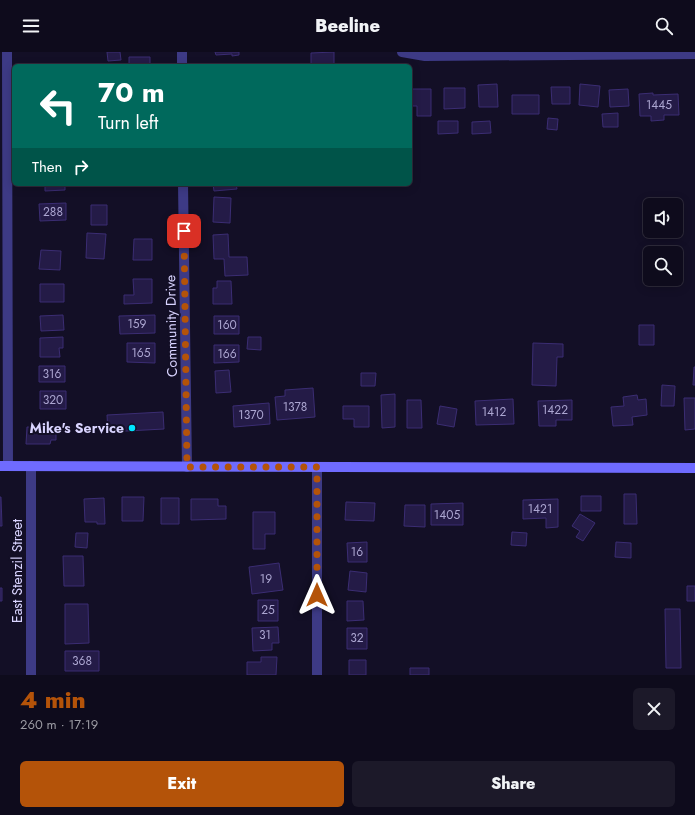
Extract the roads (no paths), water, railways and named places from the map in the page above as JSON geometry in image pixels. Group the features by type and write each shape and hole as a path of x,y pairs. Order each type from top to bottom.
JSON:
{"street":[{"path":"7,52 4,466 695,468"},
{"path":"182,52 182,64"},
{"path":"402,52 425,56 695,54"},
{"name":"Community Drive","path":"183,186 187,467"},
{"name":"East Stenzil Street","path":"31,466 31,675"},
{"path":"317,467 317,675"}],"place":[{"name":"Mike's Service","path":"132,428"}]}
